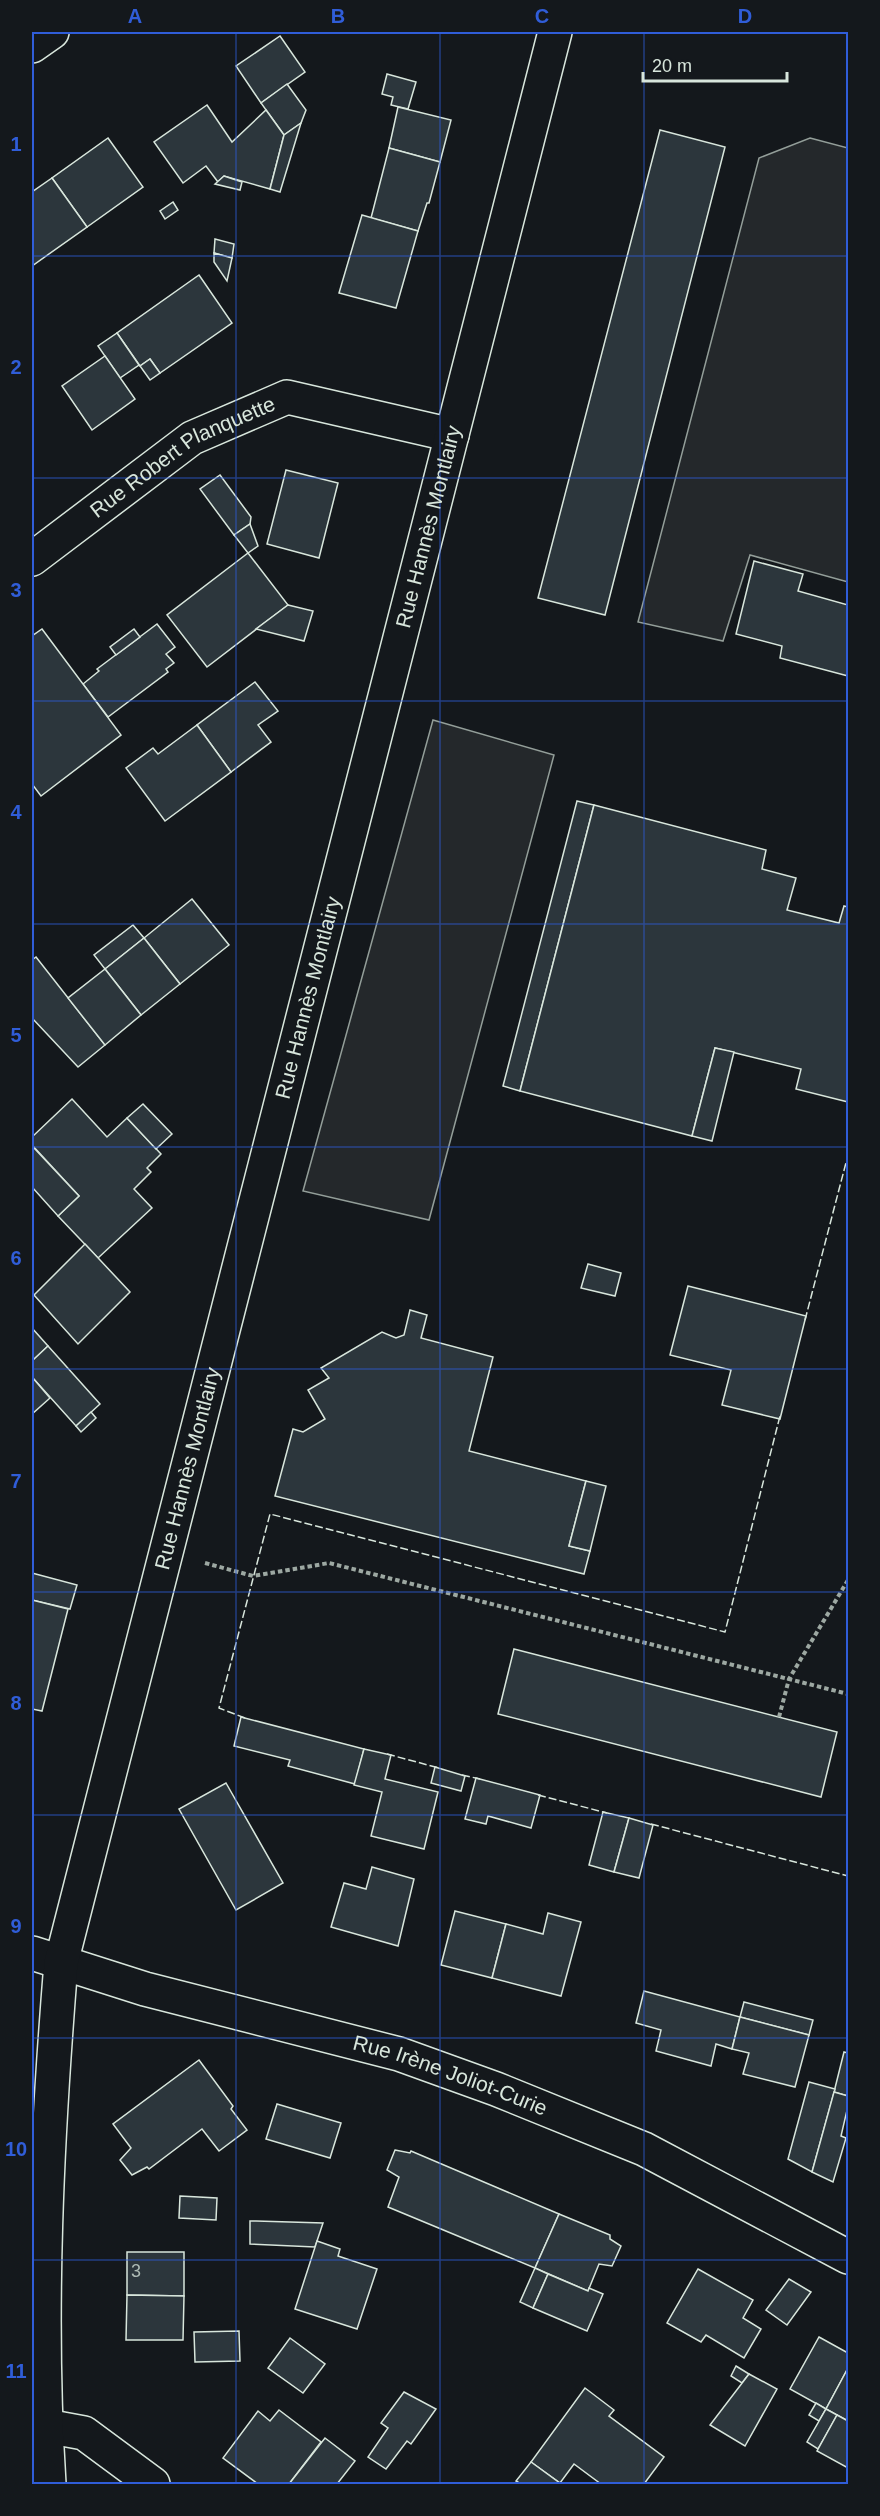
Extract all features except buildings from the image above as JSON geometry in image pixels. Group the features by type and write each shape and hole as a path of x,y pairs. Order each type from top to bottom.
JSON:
{"street":[{"path":"32,46 52,32"},
{"name":"Rue Hannès Montlairy","path":"49,2484 46,2426 37,2354 50,2096 46,1958 167,1552 555,32"},
{"name":"Rue Robert Planquette","path":"32,559 192,438 287,397 452,435"},
{"name":"Rue Irène Joliot-Curie","path":"46,1958 145,1989 399,2054 496,2089 644,2149 849,2257"},
{"path":"46,2426 84,2433 153,2484"}],"path":[{"path":"167,1552 253,1576 329,1563 849,1694"},
{"path":"779,1717 789,1679 849,1580"}],"shaded area":[{"path":"810,138 848,148 848,582 750,555 723,641 638,622 759,158"},
{"path":"433,720 554,755 429,1220 303,1191"}],"fence":[{"path":"805,1320 848,1155"},
{"path":"245,1718 219,1708 270,1514 725,1632 780,1416"},
{"path":"387,1754 439,1768"},
{"path":"462,1775 480,1779"},
{"path":"538,1795 607,1813"},
{"path":"651,1824 848,1876"}]}
